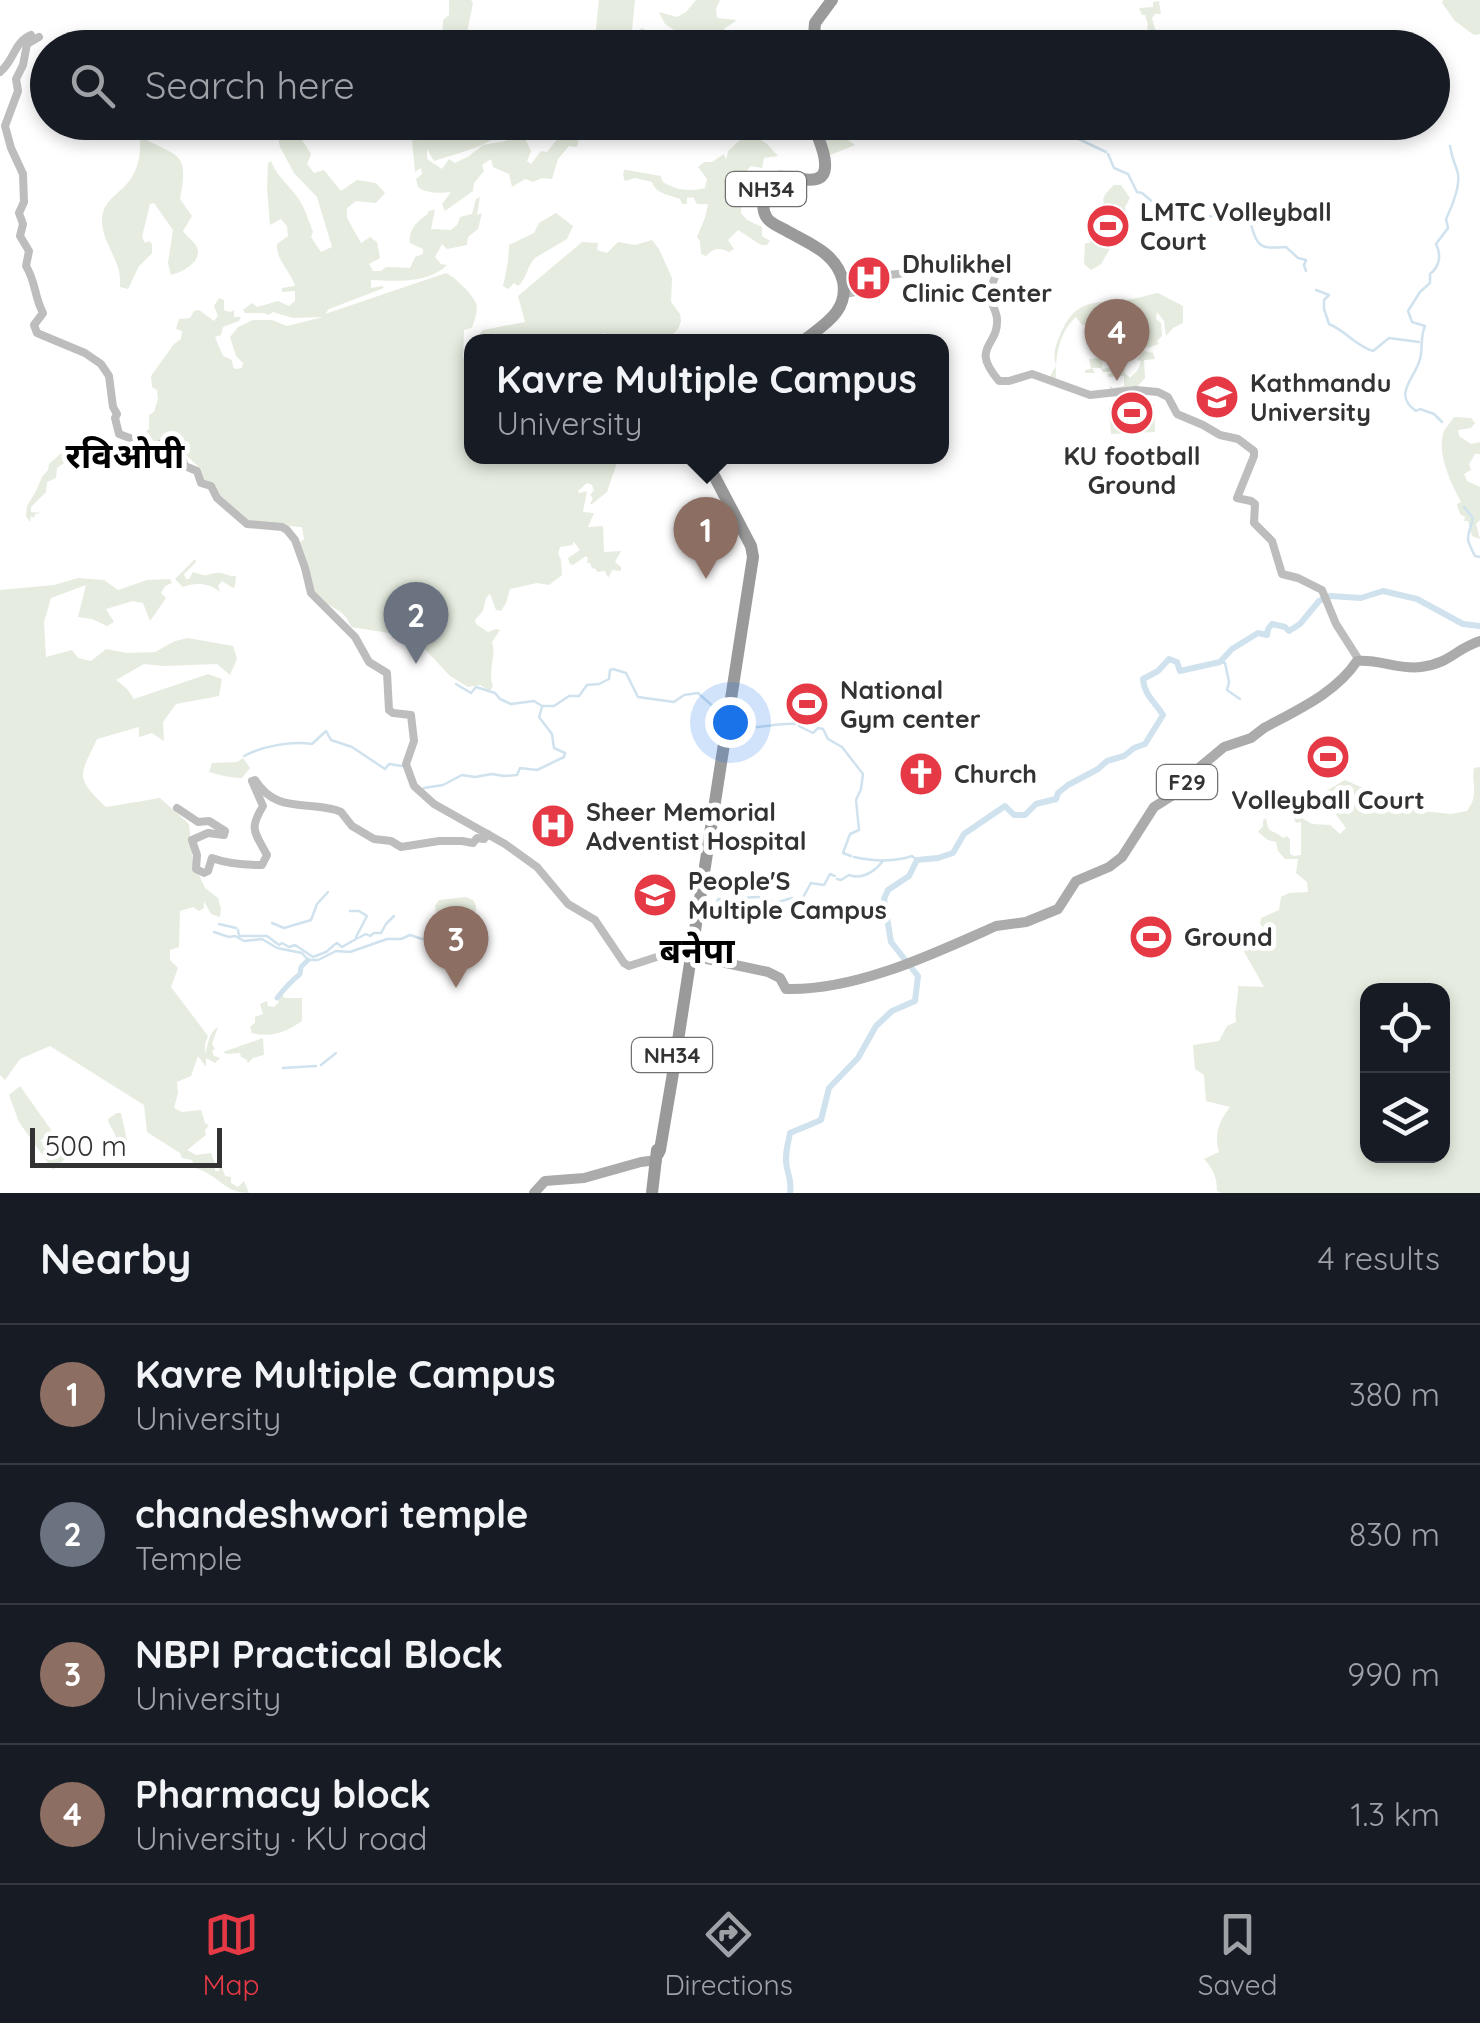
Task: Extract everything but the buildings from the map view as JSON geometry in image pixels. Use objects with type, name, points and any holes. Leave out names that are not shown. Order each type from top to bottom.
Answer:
[{"type":"highway","points":[[814,30],[815,23],[832,0]]},
{"type":"highway","name":"NH34","points":[[818,140],[824,171],[810,181],[783,176],[770,180],[764,210],[770,221],[835,261],[845,294]]},
{"type":"highway","points":[[812,334],[837,313],[845,294]]},
{"type":"highway","name":"NH34","points":[[652,1193],[753,557],[709,464]]},
{"type":"main road","points":[[1359,660],[1383,661],[1405,668],[1425,667],[1446,661],[1465,646],[1480,641]]},
{"type":"main road","name":"F29","points":[[689,955],[768,972],[792,989],[866,978],[996,926],[1026,922],[1058,909],[1076,880],[1122,858],[1154,807],[1181,790],[1194,772],[1224,747],[1254,736],[1334,686],[1359,660]]},
{"type":"main road","points":[[534,1193],[545,1181],[584,1178],[658,1157]]},
{"type":"street","points":[[0,72],[22,39],[30,37]]},
{"type":"street","points":[[30,42],[17,75],[18,91],[5,126],[23,172],[21,238],[29,252],[26,266],[33,276],[35,298],[43,314],[35,322],[35,330],[99,361],[107,371],[119,434],[154,447],[168,440],[185,466],[197,472],[200,483],[211,486],[219,500],[247,524],[286,529],[297,545],[311,593],[355,637],[371,664],[387,673],[389,710],[411,714],[414,740],[406,767],[414,786],[434,804],[537,867],[568,904],[595,920],[624,963],[629,966],[674,953],[689,955]]},
{"type":"street","points":[[845,294],[886,275],[944,272],[972,264],[993,266],[998,271],[990,298],[998,319],[986,351],[988,367],[1000,382],[1032,374],[1093,396],[1136,390],[1162,393],[1177,414],[1220,436],[1244,442],[1254,451],[1254,458],[1237,498],[1255,504],[1254,524],[1272,541],[1282,574],[1301,580],[1323,595],[1359,660]]},
{"type":"street","points":[[177,808],[198,822],[209,821],[225,831],[224,835],[210,833],[193,839],[201,872],[208,871],[212,858],[242,865],[262,864],[267,858],[254,826],[263,806],[252,784],[255,780],[280,802],[336,810],[352,826],[374,839],[402,847],[438,842],[473,844],[488,834]]},
{"type":"shaded area","points":[[449,0],[473,3],[467,30],[443,30],[443,20],[449,15]]},
{"type":"shaded area","points":[[599,0],[635,0],[632,30],[596,30]]},
{"type":"shaded area","points":[[696,0],[720,0],[717,18],[737,20],[724,30],[674,30],[665,24],[659,12],[677,17]]},
{"type":"shaded area","points":[[1443,0],[1480,0],[1480,34],[1474,35],[1455,21]]},
{"type":"shaded area","points":[[1159,1],[1161,14],[1152,18],[1156,30],[1148,30],[1139,8],[1153,7],[1153,2]]},
{"type":"shaded area","points":[[147,140],[173,153],[182,164],[180,199],[192,216],[183,231],[195,244],[198,255],[187,268],[171,275],[168,263],[173,230],[154,203],[150,204],[142,237],[145,243],[152,244],[152,253],[139,266],[128,289],[120,287],[119,271],[102,217],[108,202],[133,175],[140,141]]},
{"type":"shaded area","points":[[279,140],[302,140],[311,154],[307,164],[314,173],[324,170],[341,191],[357,180],[376,183],[385,193],[376,203],[356,201],[347,208],[347,218],[361,243],[370,237],[377,242],[380,258],[369,264],[373,271],[410,268],[423,249],[410,243],[410,234],[428,211],[435,210],[431,229],[451,230],[460,217],[472,214],[480,197],[478,229],[468,237],[467,245],[447,249],[442,244],[435,257],[447,265],[430,276],[411,280],[371,280],[371,288],[384,288],[325,314],[446,273],[463,286],[477,309],[472,328],[464,330],[464,464],[617,464],[607,492],[592,504],[592,485],[587,483],[578,491],[587,491],[583,512],[594,513],[588,527],[603,526],[604,552],[621,551],[615,562],[621,571],[612,570],[609,577],[605,571],[597,572],[587,563],[586,556],[570,564],[568,558],[580,550],[574,542],[560,547],[562,575],[549,585],[537,583],[510,589],[501,611],[496,610],[490,594],[475,620],[488,632],[500,630],[492,642],[490,691],[480,685],[468,687],[450,676],[421,645],[401,635],[351,627],[340,611],[310,589],[297,545],[304,539],[302,527],[248,523],[204,481],[201,469],[169,439],[153,445],[142,435],[149,429],[149,415],[158,399],[151,376],[181,339],[182,331],[176,329],[179,319],[190,318],[199,310],[214,321],[218,316],[214,306],[219,298],[224,300],[224,310],[234,310],[234,317],[241,317],[223,327],[221,335],[215,337],[223,356],[232,360],[236,369],[242,368],[243,363],[236,356],[230,337],[238,327],[253,320],[272,320],[287,326],[323,317],[293,318],[243,310],[252,303],[257,307],[278,301],[289,306],[295,301],[295,291],[282,292],[282,288],[295,286],[277,250],[277,244],[288,236],[287,226],[281,219],[270,225],[268,163],[271,161],[300,201],[313,232],[311,237],[321,252],[332,247],[317,197],[294,173]]},
{"type":"shaded area","points":[[412,140],[490,140],[434,161],[427,149],[427,159],[442,169],[449,159],[455,163],[483,145],[526,140],[531,151],[527,161],[531,164],[557,140],[579,140],[577,147],[569,146],[558,159],[552,179],[525,179],[512,187],[509,174],[493,167],[491,159],[482,165],[484,171],[473,191],[445,211],[442,204],[451,192],[429,192],[418,187],[416,179],[422,174],[421,168],[415,172]]},
{"type":"shaded area","points":[[740,140],[761,140],[778,156],[764,158],[762,168],[751,166],[742,188],[741,213],[762,227],[762,236],[770,241],[767,245],[738,230],[728,240],[734,249],[701,254],[697,237],[708,204],[697,204],[693,197],[682,204],[680,199],[660,192],[652,182],[635,178],[625,181],[623,175],[624,170],[661,176],[662,181],[677,188],[705,188],[707,179],[698,167],[724,154],[726,160],[728,151]]},
{"type":"shaded area","points":[[820,140],[848,140],[855,145],[828,156]]},
{"type":"shaded area","points":[[1114,185],[1121,185],[1130,198],[1125,207],[1127,219],[1101,264],[1091,270],[1084,264],[1085,243],[1099,231],[1105,232],[1102,228],[1110,220],[1114,223],[1103,214],[1103,198]]},
{"type":"shaded area","points":[[556,213],[573,226],[567,239],[535,258],[518,286],[503,286],[509,245],[534,233],[539,223]]},
{"type":"shaded area","points":[[652,240],[672,278],[671,302],[681,321],[673,334],[480,334],[483,330],[525,322],[518,296],[582,242],[598,243],[597,250],[607,253],[618,242],[635,245]]},
{"type":"shaded area","points":[[1158,293],[1183,306],[1183,323],[1166,336],[1164,321],[1157,312],[1162,336],[1159,344],[1106,356],[1102,343],[1089,344],[1102,342],[1123,351],[1122,327],[1098,322],[1082,325],[1076,317],[1065,331],[1056,366],[1055,350],[1066,323],[1079,309]]},
{"type":"shaded area","points":[[1144,351],[1153,353],[1155,359],[1144,360],[1145,378],[1136,388],[1111,391],[1109,385],[1124,386],[1124,376],[1108,377],[1113,372],[1103,372],[1101,368],[1085,373],[1091,369],[1089,359],[1103,357],[1102,369],[1120,366],[1130,378],[1138,370],[1141,361],[1137,360]]},
{"type":"shaded area","name":"KU football Ground","points":[[1154,404],[1155,432],[1111,434],[1109,407]]},
{"type":"shaded area","points":[[1454,417],[1471,418],[1475,423],[1471,428],[1458,430],[1459,436],[1471,444],[1480,442],[1480,454],[1475,454],[1469,464],[1471,470],[1464,474],[1467,481],[1480,487],[1480,520],[1476,524],[1480,539],[1472,536],[1468,521],[1460,514],[1457,504],[1461,502],[1443,458],[1444,431]]},
{"type":"shaded area","points":[[98,438],[57,468],[56,478],[47,482],[46,492],[31,507],[31,512],[42,513],[31,516],[30,522],[27,506],[49,464],[68,447],[70,453],[80,450],[86,441]]},
{"type":"shaded area","points":[[195,559],[184,574],[186,579],[193,572],[222,573],[236,576],[235,586],[222,581],[218,586],[220,592],[202,584],[183,587],[175,579]]},
{"type":"shaded area","points":[[78,578],[104,580],[118,590],[147,580],[170,579],[172,583],[165,586],[161,593],[166,598],[150,621],[143,603],[133,601],[106,609],[114,622],[107,626],[78,617],[86,585],[51,598],[44,622],[46,657],[72,650],[78,658],[91,661],[106,649],[155,652],[188,638],[233,646],[237,659],[230,675],[217,664],[144,664],[116,680],[134,699],[208,674],[222,679],[219,696],[176,704],[163,722],[164,741],[152,733],[139,737],[139,727],[97,739],[83,776],[106,807],[160,798],[189,824],[193,862],[205,888],[218,898],[221,909],[220,917],[211,914],[204,901],[204,908],[199,911],[193,907],[180,911],[179,947],[170,950],[170,960],[178,968],[171,987],[208,1036],[205,1054],[218,1027],[212,1051],[220,1058],[215,1063],[206,1058],[206,1067],[198,1056],[191,1076],[177,1082],[174,1108],[182,1112],[201,1110],[209,1125],[206,1135],[187,1150],[196,1155],[211,1153],[215,1171],[222,1167],[225,1176],[231,1177],[231,1183],[238,1187],[244,1181],[249,1193],[233,1190],[195,1168],[192,1160],[182,1158],[147,1132],[144,1105],[50,1046],[20,1059],[5,1080],[0,1075],[0,590],[54,585]]},
{"type":"shaded area","points":[[243,758],[250,768],[242,778],[209,772],[212,763]]},
{"type":"shaded area","points":[[1480,767],[1480,1193],[1217,1191],[1214,1174],[1204,1159],[1219,1152],[1218,1128],[1230,1107],[1206,1101],[1204,1075],[1195,1069],[1193,1045],[1219,1041],[1227,1026],[1236,1022],[1238,986],[1264,987],[1238,941],[1243,936],[1239,928],[1265,933],[1261,918],[1279,910],[1281,897],[1308,892],[1307,882],[1296,873],[1298,859],[1285,859],[1276,842],[1258,832],[1263,820],[1266,818],[1271,831],[1290,839],[1290,854],[1294,856],[1301,855],[1301,822],[1296,823],[1293,817],[1330,825],[1340,834],[1346,828],[1328,804],[1326,791],[1345,780],[1363,788],[1368,800],[1380,799],[1397,805],[1402,800],[1416,802],[1422,811],[1467,811],[1474,794],[1474,768]]},
{"type":"shaded area","points":[[466,897],[476,905],[471,919],[437,919],[435,906],[439,900]]},
{"type":"shaded area","points":[[288,983],[282,993],[284,998],[302,998],[302,1021],[278,1033],[252,1033],[250,1027],[255,1017],[263,1014],[260,1004],[267,1001],[268,1006],[274,1007],[279,1002],[277,995]]},
{"type":"shaded area","points":[[263,1038],[264,1055],[248,1063],[240,1053],[223,1052]]},
{"type":"shaded area","points":[[20,1086],[69,1155],[53,1170],[19,1122],[9,1095]]},
{"type":"shaded area","points":[[121,1113],[128,1145],[121,1153],[113,1149],[119,1142],[108,1121]]},
{"type":"waterway","points":[[1081,140],[1106,152]]},
{"type":"waterway","points":[[1442,422],[1434,414],[1416,411],[1409,405],[1405,392],[1420,359],[1425,326],[1412,322],[1408,311],[1430,283],[1439,253],[1436,244],[1448,228],[1446,219],[1457,188],[1458,175],[1450,146]]},
{"type":"waterway","points":[[1108,154],[1114,168],[1128,174],[1137,192],[1161,209],[1200,219],[1219,216],[1251,224],[1259,243],[1286,247],[1306,260],[1306,271]]},
{"type":"waterway","points":[[1316,290],[1329,295],[1324,300],[1329,324],[1367,349],[1373,351],[1389,338],[1419,342]]},
{"type":"waterway","points":[[1464,507],[1473,518],[1469,544],[1475,556],[1480,557]]},
{"type":"waterway","points":[[790,1193],[786,1159],[790,1133],[821,1120],[829,1088],[858,1058],[876,1026],[892,1011],[915,1001],[918,976],[891,942],[884,899],[888,890],[909,876],[917,860],[953,853],[964,834],[1005,806],[1014,815],[1025,815],[1036,804],[1056,799],[1068,785],[1107,761],[1145,744],[1163,715],[1143,679],[1169,659],[1177,662],[1180,671],[1220,662],[1232,649],[1258,633],[1267,635],[1272,624],[1289,631],[1319,601],[1330,596],[1361,598],[1383,591],[1417,599],[1463,624],[1480,626]]},
{"type":"waterway","points":[[1220,662],[1225,663],[1227,690],[1240,699]]},
{"type":"waterway","points":[[456,684],[471,693],[476,687],[495,693],[511,704],[534,701],[554,706],[569,696],[579,696],[587,685],[609,679],[613,669],[626,673],[638,697],[674,702],[684,695],[698,693],[725,717]]},
{"type":"waterway","points":[[424,788],[443,785],[462,775],[517,775],[520,768],[537,770],[564,757],[565,753],[554,748],[552,734],[539,717],[542,707]]},
{"type":"waterway","points":[[734,724],[795,724]]},
{"type":"waterway","points":[[799,726],[813,733],[823,729],[863,774],[856,800],[859,830],[850,834],[843,853],[851,856]]},
{"type":"waterway","points":[[244,756],[277,745],[312,744],[326,731],[331,740],[352,747],[385,769],[389,764],[402,766]]},
{"type":"waterway","points":[[854,857],[883,860],[912,856],[917,860]]},
{"type":"waterway","points":[[837,879],[868,874],[883,861]]},
{"type":"waterway","points":[[762,898],[775,903],[792,898],[800,903],[811,883],[824,885],[830,874],[835,876]]},
{"type":"waterway","points":[[272,923],[284,928],[311,920],[317,904],[328,892]]},
{"type":"waterway","points":[[714,915],[718,899],[759,897]]},
{"type":"waterway","points":[[350,911],[367,916],[358,938]]},
{"type":"waterway","points":[[360,937],[381,933],[394,916]]},
{"type":"waterway","points":[[219,924],[236,928]]},
{"type":"waterway","points":[[238,930],[239,936],[267,936],[279,945],[295,945],[313,957],[333,946]]},
{"type":"waterway","points":[[214,932],[244,941],[262,939],[277,948],[302,953],[308,960]]},
{"type":"waterway","points":[[309,960],[387,939],[410,935],[422,939]]},
{"type":"waterway","points":[[334,945],[342,947],[356,939]]},
{"type":"waterway","points":[[277,998],[308,960]]},
{"type":"waterway","points":[[321,1065],[336,1053]]},
{"type":"waterway","points":[[283,1068],[316,1066]]},
{"type":"place","name":"LMTC Volleyball Court","points":[[1108,226]]},
{"type":"place","name":"Dhulikhel Clinic Center","points":[[869,278]]},
{"type":"place","name":"Pharmacy block","points":[[1117,381]]},
{"type":"place","name":"Kathmandu University","points":[[1217,397]]},
{"type":"place","name":"KU football Ground","points":[[1132,413]]},
{"type":"place","name":"Kavre Multiple Campus","points":[[706,579]]},
{"type":"place","name":"chandeshwori temple","points":[[416,664]]},
{"type":"place","name":"National Gym center","points":[[807,704]]},
{"type":"place","name":"Volleyball Court","points":[[1328,757]]},
{"type":"place","name":"Church","points":[[921,774]]},
{"type":"place","name":"Sheer Memorial Adventist Hospital","points":[[553,826]]},
{"type":"place","name":"People'S Multiple Campus","points":[[655,895]]},
{"type":"place","name":"Ground","points":[[1151,937]]},
{"type":"place","name":"NBPI Practical Block","points":[[456,988]]},
{"type":"district","name":"रविओपी","points":[[125,456]]},
{"type":"district","name":"बनेपा","points":[[697,951]]}]
